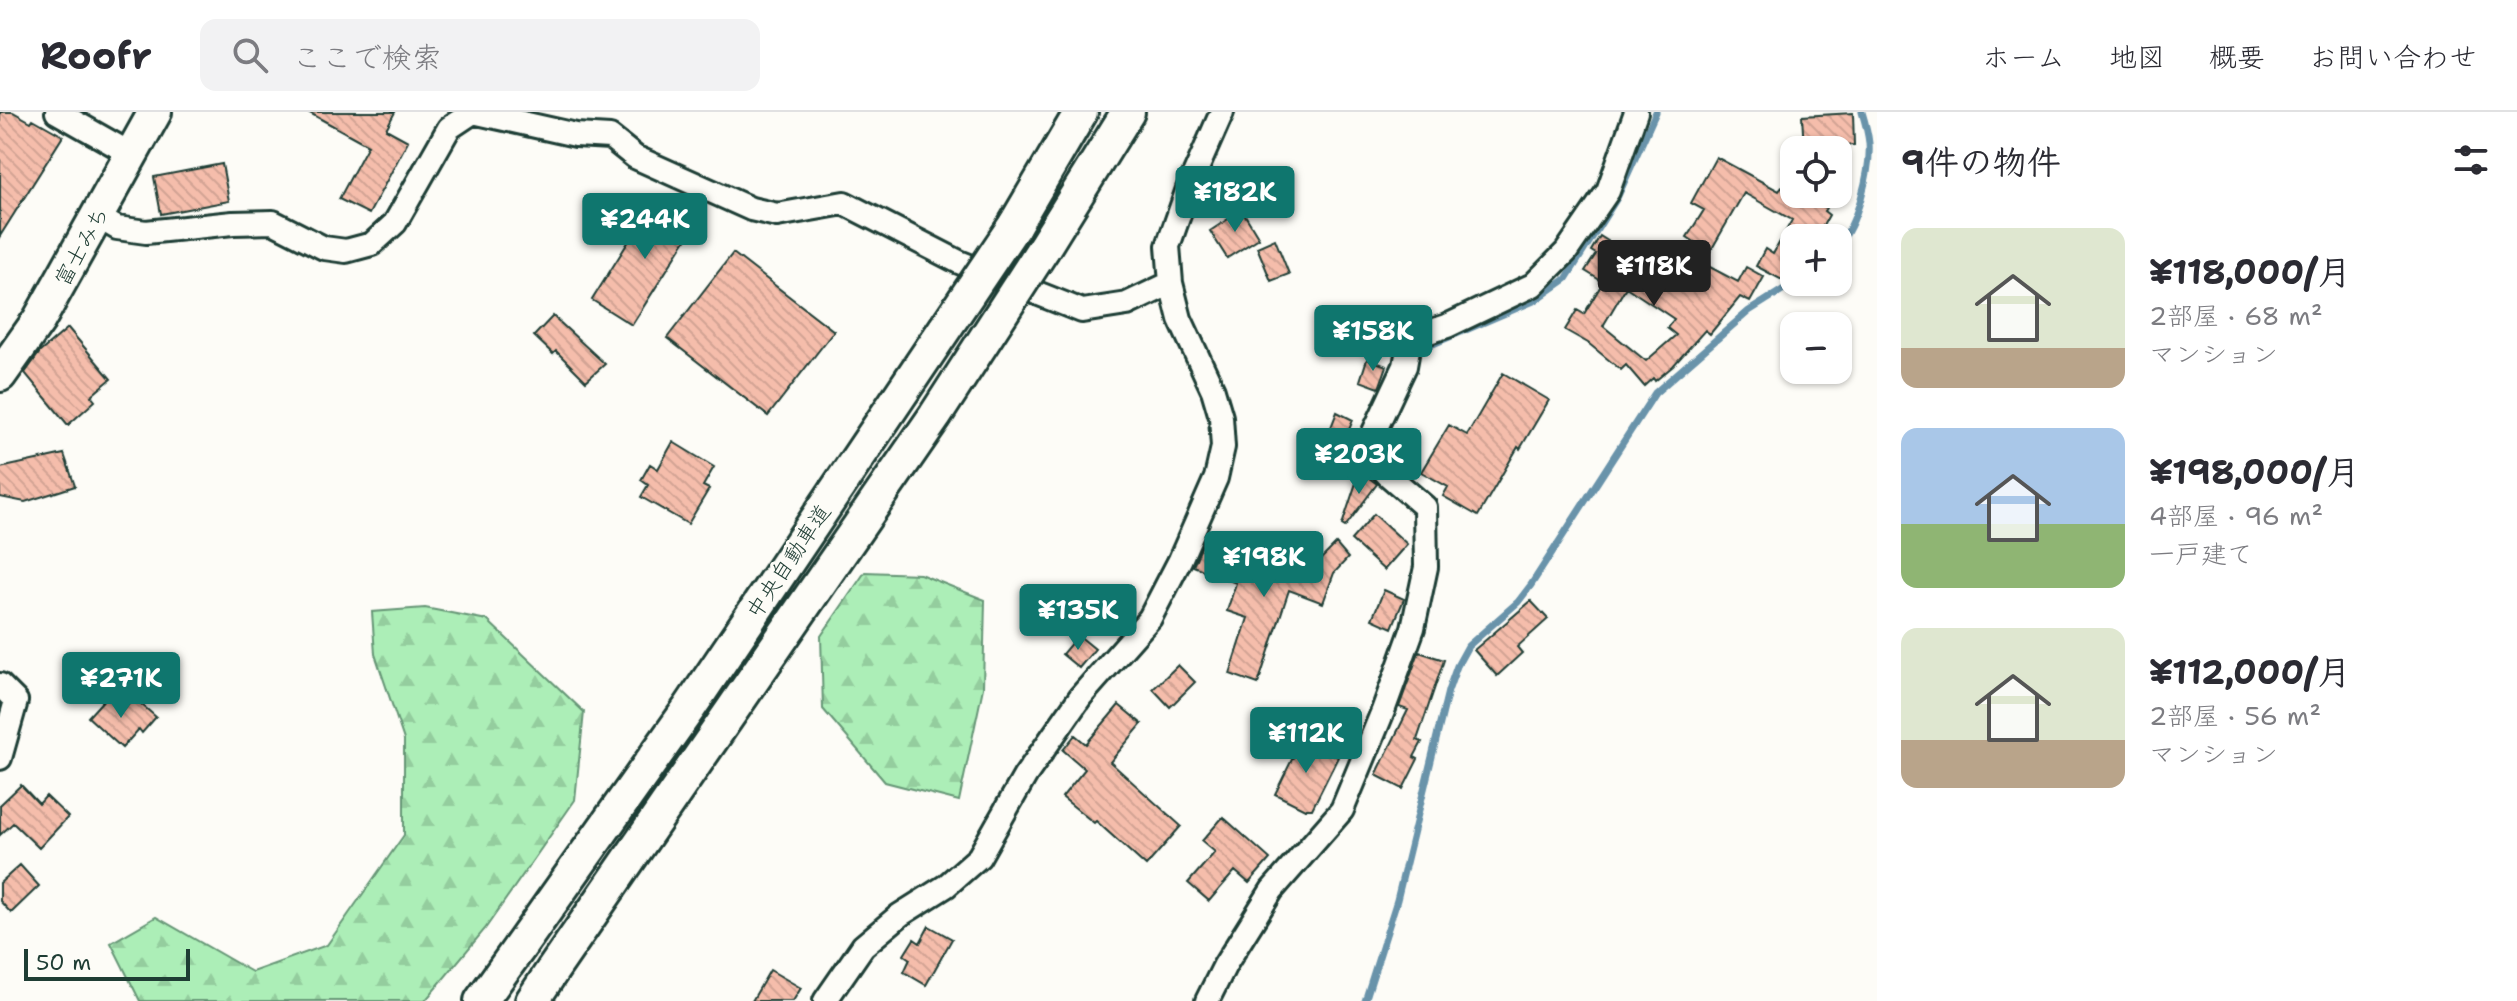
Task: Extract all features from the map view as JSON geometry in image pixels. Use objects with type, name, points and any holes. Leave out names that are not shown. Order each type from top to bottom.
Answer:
[{"type":"highway","name":"富士みち","points":[[0,375],[39,320],[155,112]]},
{"type":"highway","name":"中央自動車道","points":[[481,1001],[690,707],[1014,226],[1081,112]]},
{"type":"highway","name":"中央自動車道","points":[[532,1001],[935,416],[1128,112]]},
{"type":"street","points":[[57,112],[131,154]]},
{"type":"street","points":[[98,217],[117,228],[146,232],[273,222],[324,248],[346,251],[372,244],[395,223],[449,128],[473,112],[576,135],[610,137],[635,157],[751,209],[777,215],[844,203],[959,262],[1082,311],[1127,304],[1171,283]]},
{"type":"street","points":[[825,1001],[863,946],[900,915],[946,886],[979,857],[1025,776],[1081,696],[1150,618],[1180,560],[1216,478],[1223,447],[1221,417],[1213,390],[1180,319],[1171,283],[1168,246],[1188,189],[1222,112]]},
{"type":"street","points":[[1207,1001],[1225,965],[1272,890],[1342,810],[1413,628],[1426,567],[1425,507],[1370,456],[1373,434],[1405,366],[1410,338],[1447,326],[1533,285],[1566,252],[1608,191],[1636,112]]},
{"type":"street","points":[[0,685],[16,701],[0,758]]},
{"type":"green space","points":[[865,572],[920,574],[985,600],[983,688],[959,801],[885,782],[823,709],[821,636]]},
{"type":"green space","points":[[425,608],[487,620],[584,712],[575,800],[485,929],[425,1001],[140,1001],[111,943],[156,917],[252,972],[327,945],[404,835],[404,740],[375,654],[372,612]]},
{"type":"building","points":[[0,112],[13,112],[31,122],[33,119],[63,136],[0,236]]},
{"type":"building","points":[[308,112],[395,112],[386,129],[408,141],[369,214],[339,199],[368,145]]},
{"type":"building","points":[[1853,113],[1854,145],[1852,136],[1803,136],[1802,116]]},
{"type":"building","points":[[1716,157],[1780,190],[1780,208],[1826,208],[1824,211],[1829,215],[1824,224],[1790,224],[1792,220],[1744,193],[1710,252],[1687,237],[1704,210],[1691,203]]},
{"type":"building","points":[[222,164],[229,201],[161,214],[154,177]]},
{"type":"building","points":[[657,196],[697,222],[632,325],[592,300]]},
{"type":"building","points":[[1242,210],[1259,238],[1227,258],[1210,231]]},
{"type":"building","points":[[1600,236],[1633,257],[1639,248],[1680,275],[1693,251],[1709,259],[1706,265],[1738,282],[1746,267],[1764,277],[1750,302],[1740,297],[1710,334],[1705,330],[1673,366],[1644,386],[1626,365],[1621,370],[1588,343],[1565,330],[1577,310],[1584,314],[1603,282],[1585,271],[1596,254],[1591,251]],"holes":[[[1626,287],[1674,319],[1667,328],[1676,335],[1646,361],[1603,326]]]},
{"type":"building","points":[[1275,239],[1289,274],[1271,281],[1257,247]]},
{"type":"building","points":[[1780,241],[1780,279],[1756,266],[1765,249],[1773,254]]},
{"type":"building","points":[[733,253],[834,331],[768,416],[667,338]]},
{"type":"building","points":[[553,316],[605,364],[586,381],[556,351],[553,354],[534,336]]},
{"type":"building","points":[[68,328],[111,379],[91,396],[95,401],[68,425],[25,373],[40,352]]},
{"type":"building","points":[[1367,359],[1387,366],[1379,388],[1360,381]]},
{"type":"building","points":[[1503,373],[1549,400],[1478,516],[1443,496],[1448,487],[1421,472],[1449,425],[1467,435]]},
{"type":"building","points":[[1337,412],[1353,420],[1346,437],[1330,430]]},
{"type":"building","points":[[673,442],[714,467],[703,486],[709,489],[688,524],[641,497],[648,485],[641,480],[650,464],[658,469]]},
{"type":"building","points":[[64,454],[75,486],[25,502],[0,497],[0,468]]},
{"type":"building","points":[[1360,471],[1377,484],[1345,527],[1342,525]]},
{"type":"building","points":[[1374,514],[1407,544],[1384,570],[1351,540]]},
{"type":"building","points":[[1336,544],[1348,558],[1334,573],[1323,603],[1289,590],[1258,684],[1230,674],[1248,618],[1227,611],[1236,583],[1193,566],[1202,545],[1244,561],[1245,557],[1312,579],[1320,560]]},
{"type":"building","points":[[1384,590],[1404,599],[1392,628],[1372,619]]},
{"type":"building","points":[[1531,601],[1548,619],[1517,647],[1522,653],[1497,676],[1474,650]]},
{"type":"building","points":[[1078,635],[1095,649],[1079,668],[1062,654]]},
{"type":"building","points":[[1419,652],[1444,660],[1417,740],[1422,742],[1414,757],[1418,759],[1403,789],[1376,775],[1408,710],[1399,707]]},
{"type":"building","points":[[1178,665],[1195,682],[1170,707],[1153,689]]},
{"type":"building","points":[[108,695],[124,709],[134,698],[156,717],[142,733],[139,729],[122,748],[88,717]]},
{"type":"building","points":[[1119,705],[1142,724],[1110,762],[1181,826],[1146,866],[1096,821],[1094,823],[1062,797],[1085,769],[1063,750],[1075,735],[1086,744]]},
{"type":"building","points":[[1302,739],[1338,757],[1312,809],[1305,809],[1275,794]]},
{"type":"building","points":[[21,785],[39,804],[46,796],[68,817],[39,848],[13,823],[0,835],[0,805]]},
{"type":"building","points":[[1223,817],[1270,859],[1249,883],[1235,871],[1209,901],[1188,883],[1215,852],[1202,841]]},
{"type":"building","points":[[20,865],[39,886],[11,913],[0,901],[0,883]]},
{"type":"building","points":[[929,926],[952,939],[926,985],[904,972],[910,959],[904,955],[914,939],[920,943]]},
{"type":"building","points":[[770,970],[801,988],[793,1001],[752,1001]]},
{"type":"waterway","points":[[1426,347],[1536,300],[1566,279],[1617,198],[1656,112]]},
{"type":"waterway","points":[[1851,224],[1865,182],[1869,154],[1862,112]]},
{"type":"waterway","points":[[1365,1001],[1397,900],[1448,691],[1468,646],[1518,602],[1531,585],[1655,393],[1749,311],[1780,291]]}]
